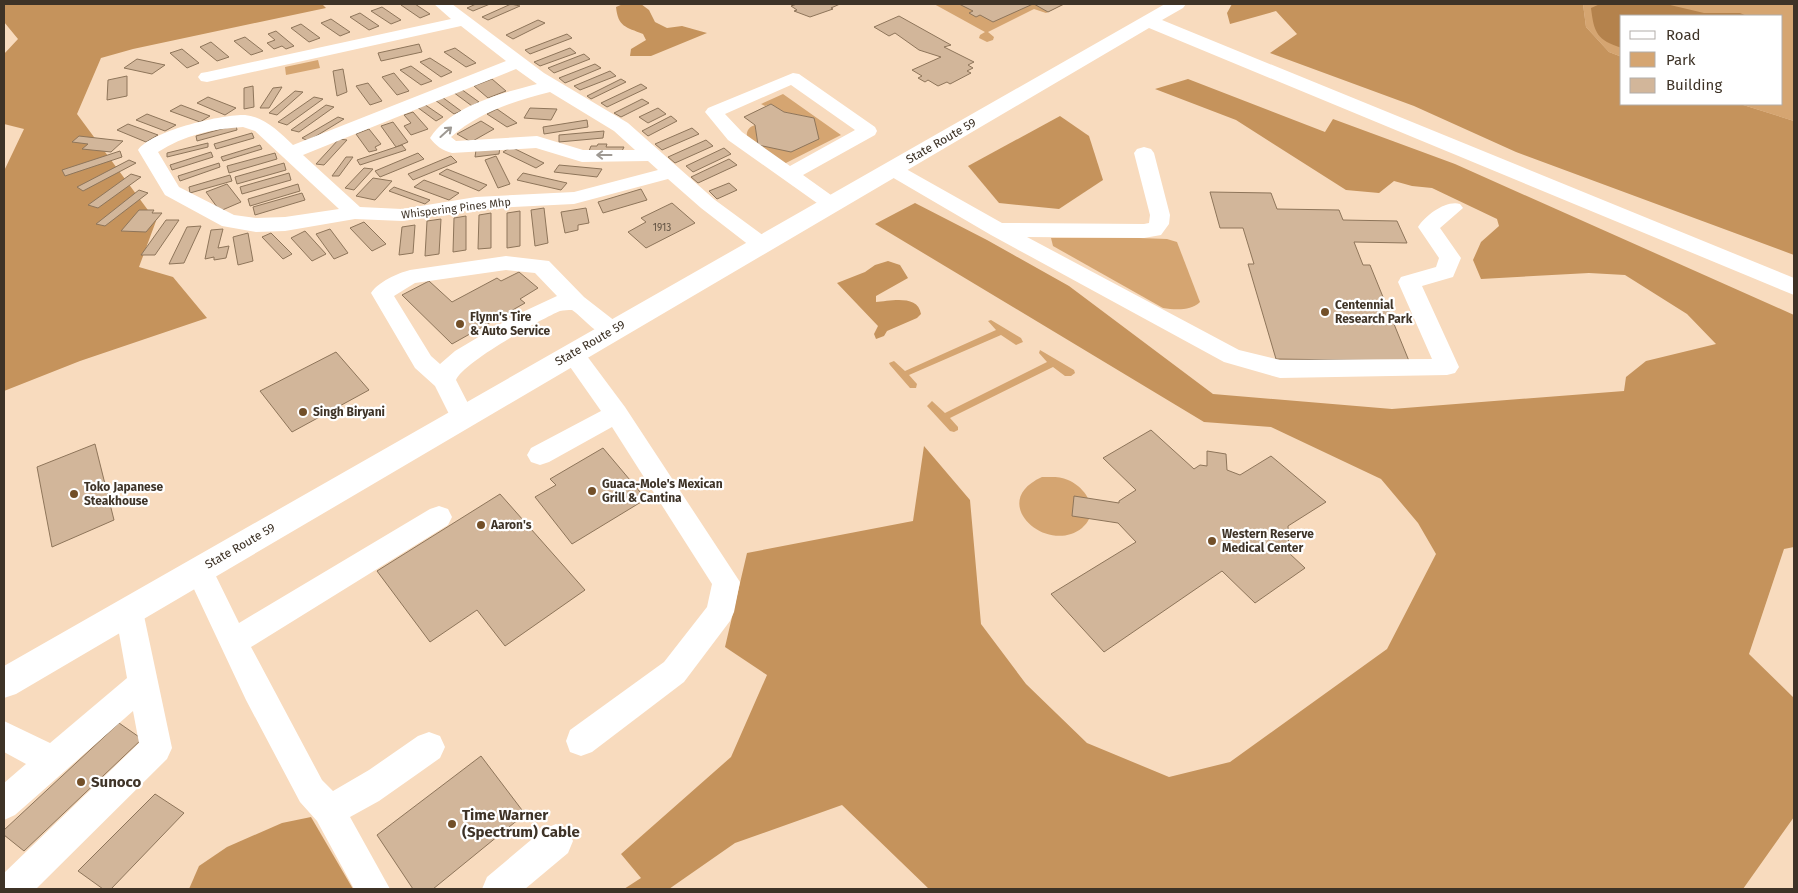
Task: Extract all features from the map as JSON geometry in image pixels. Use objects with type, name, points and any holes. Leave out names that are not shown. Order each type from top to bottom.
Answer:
[{"type":"main road","name":"State Route 59","points":[[4,683],[1177,4]]},
{"type":"main road","points":[[1147,21],[1794,287]]},
{"type":"street","points":[[442,4],[462,21],[551,86],[621,126],[708,204],[761,244]]},
{"type":"street","points":[[207,77],[462,21]]},
{"type":"street","points":[[290,153],[518,62]]},
{"type":"street","points":[[790,174],[868,131],[793,78],[714,112],[735,136],[831,204]]},
{"type":"street","points":[[551,86],[505,98],[460,120],[439,138],[452,146],[537,142],[582,156],[653,155]]},
{"type":"street","name":"Whispering Pines Mhp","points":[[355,213],[262,127],[245,121],[215,123],[191,130],[163,139],[148,150],[172,191],[229,221],[256,225],[285,224],[355,213],[402,215],[476,203],[574,198],[672,172]]},
{"type":"street","points":[[998,230],[1154,230],[1159,224],[1160,215],[1144,153]]},
{"type":"street","points":[[892,169],[998,230],[1232,356],[1280,369],[1447,367],[1409,282],[1445,272],[1450,258],[1428,227],[1453,208]]},
{"type":"street","points":[[463,417],[444,380],[423,362],[382,293],[410,277],[506,263],[541,266],[576,302],[612,331]]},
{"type":"street","points":[[444,380],[448,370],[463,357],[505,332],[558,303],[576,302]]},
{"type":"street","points":[[573,354],[616,414],[726,582],[720,612],[674,672],[581,741]]},
{"type":"street","points":[[540,455],[616,414]]},
{"type":"street","points":[[234,642],[439,517]]},
{"type":"street","points":[[199,570],[257,690],[310,791],[328,810],[373,889]]},
{"type":"street","points":[[12,889],[156,748],[129,610]]},
{"type":"street","points":[[4,804],[143,683]]},
{"type":"street","points":[[4,736],[53,761]]},
{"type":"street","points":[[328,810],[376,784],[429,747]]},
{"type":"street","points":[[499,889],[556,841]]},
{"type":"green space","points":[[934,4],[1065,4],[1046,13],[1034,9],[988,32],[994,37],[993,40],[987,42],[979,38],[985,32]]},
{"type":"green space","points":[[1583,4],[1794,4],[1794,121],[1743,105],[1783,105],[1783,15],[1620,15],[1620,56],[1609,52],[1586,27]]},
{"type":"green space","points":[[318,60],[320,68],[286,75],[285,67]]},
{"type":"green space","points":[[783,94],[841,135],[782,165],[747,137],[747,133],[755,125],[758,145],[814,118],[784,112],[771,104],[765,106],[761,104]]},
{"type":"green space","points":[[1051,238],[1139,238],[1167,239],[1177,242],[1200,302],[1188,308],[1163,308],[1053,246]]},
{"type":"green space","points":[[991,320],[1021,338],[1023,342],[1016,345],[1001,335],[909,375],[917,384],[916,388],[910,388],[889,363],[894,361],[905,371],[996,330],[988,321]]},
{"type":"green space","points":[[1040,350],[1074,370],[1075,373],[1071,376],[1065,376],[1053,367],[950,418],[958,427],[958,430],[954,432],[950,431],[927,406],[932,401],[945,413],[1047,362],[1039,353]]},
{"type":"green space","points":[[1042,477],[1065,479],[1075,484],[1086,494],[1091,508],[1088,522],[1082,528],[1068,535],[1053,535],[1039,531],[1028,522],[1021,512],[1020,499],[1026,488]]},
{"type":"shaded area","points":[[4,4],[322,4],[326,8],[133,49],[101,58],[77,114],[156,221],[139,267],[173,277],[207,318],[80,361],[4,391],[4,171],[24,129],[4,124],[4,54],[18,39],[4,22]]},
{"type":"shaded area","points":[[623,4],[641,4],[649,10],[655,22],[667,28],[682,26],[707,33],[651,56],[630,56],[631,49],[646,40],[643,34],[628,28],[619,19],[616,7]]},
{"type":"shaded area","points":[[1232,4],[1583,4],[1586,27],[1609,52],[1620,56],[1620,105],[1743,105],[1794,121],[1794,255],[1516,152],[1414,106],[1270,53],[1297,34],[1276,11],[1230,24],[1227,13]]},
{"type":"shaded area","points":[[1600,4],[1666,4],[1704,13],[1740,13],[1745,15],[1620,15],[1620,47],[1607,42],[1598,34],[1591,8]]},
{"type":"shaded area","points":[[1188,79],[1325,132],[1333,119],[1455,164],[1794,315],[1794,547],[1784,549],[1749,654],[1794,698],[1794,817],[1743,889],[929,889],[842,805],[735,843],[669,889],[624,889],[641,878],[621,854],[731,757],[767,675],[725,647],[747,553],[913,521],[924,446],[970,500],[981,624],[1026,684],[1087,743],[1169,777],[1230,762],[1387,649],[1436,554],[1418,523],[1381,479],[1271,427],[1204,422],[875,224],[915,203],[987,240],[1069,286],[1213,394],[1392,409],[1624,391],[1626,377],[1646,361],[1716,344],[1687,314],[1625,275],[1589,273],[1481,279],[1473,260],[1481,242],[1499,226],[1497,219],[1432,188],[1412,186],[1394,181],[1379,193],[1346,190],[1236,120],[1155,89]]},
{"type":"shaded area","points":[[1060,116],[1089,136],[1103,180],[1059,209],[999,203],[968,166]]},
{"type":"shaded area","points":[[888,261],[900,265],[908,278],[876,296],[876,302],[909,301],[919,308],[921,314],[917,318],[887,331],[884,336],[876,339],[874,334],[878,326],[837,283]]},
{"type":"shaded area","points":[[311,817],[353,889],[189,889],[199,866],[227,847],[282,823]]},
{"type":"building","points":[[415,4],[430,14],[420,18],[401,5]]},
{"type":"building","points":[[476,4],[490,4],[473,11],[467,8]]},
{"type":"building","points":[[511,4],[520,6],[488,20],[482,17]]},
{"type":"building","points":[[797,4],[840,4],[831,8],[833,9],[810,17],[794,11],[797,10],[791,6]]},
{"type":"building","points":[[959,4],[1033,4],[993,22],[980,15],[976,17],[969,13],[973,11]]},
{"type":"building","points":[[1034,4],[1064,4],[1048,12]]},
{"type":"building","points":[[382,7],[401,20],[391,24],[371,11]]},
{"type":"building","points":[[360,13],[379,26],[369,30],[350,17]]},
{"type":"building","points":[[899,16],[951,45],[944,47],[974,62],[968,65],[973,68],[967,71],[971,73],[950,84],[947,82],[938,86],[928,80],[925,82],[918,78],[922,76],[912,70],[941,57],[919,50],[895,33],[889,36],[874,27]]},
{"type":"building","points":[[331,19],[350,32],[340,36],[321,23]]},
{"type":"building","points":[[538,20],[545,23],[513,39],[506,35]]},
{"type":"building","points":[[301,24],[320,38],[309,42],[291,28]]},
{"type":"building","points":[[276,31],[294,46],[286,49],[282,46],[274,49],[267,43],[275,40],[268,34]]},
{"type":"building","points":[[567,34],[572,38],[530,54],[525,50]]},
{"type":"building","points":[[245,37],[263,51],[251,55],[234,41]]},
{"type":"building","points":[[211,42],[229,57],[217,61],[200,47]]},
{"type":"building","points":[[419,44],[422,52],[381,61],[378,53]]},
{"type":"building","points":[[455,48],[476,63],[466,67],[444,52]]},
{"type":"building","points":[[570,48],[576,53],[540,66],[534,62]]},
{"type":"building","points":[[182,49],[199,63],[187,68],[170,53]]},
{"type":"building","points":[[584,54],[590,59],[554,73],[548,68]]},
{"type":"building","points":[[430,58],[452,72],[441,77],[420,62]]},
{"type":"building","points":[[137,59],[165,65],[152,74],[124,68]]},
{"type":"building","points":[[595,64],[601,68],[565,83],[559,78]]},
{"type":"building","points":[[411,66],[432,81],[421,85],[400,70]]},
{"type":"building","points":[[343,69],[347,92],[337,96],[333,71]]},
{"type":"building","points":[[610,71],[616,76],[580,90],[574,86]]},
{"type":"building","points":[[394,73],[409,91],[397,95],[382,77]]},
{"type":"building","points":[[127,76],[127,96],[107,100],[108,80]]},
{"type":"building","points":[[492,79],[506,91],[488,98],[474,86]]},
{"type":"building","points":[[621,79],[626,82],[591,99],[587,96]]},
{"type":"building","points":[[368,83],[382,101],[370,105],[356,86]]},
{"type":"building","points":[[641,84],[647,88],[607,107],[601,103]]},
{"type":"building","points":[[253,86],[254,107],[244,109],[244,88]]},
{"type":"building","points":[[282,87],[269,108],[260,108],[273,88]]},
{"type":"building","points":[[461,89],[479,102],[472,106],[453,92]]},
{"type":"building","points":[[295,91],[303,92],[277,115],[269,113]]},
{"type":"building","points":[[208,97],[236,108],[225,115],[197,103]]},
{"type":"building","points":[[314,97],[323,99],[287,125],[278,122]]},
{"type":"building","points":[[442,97],[461,111],[454,114],[435,100]]},
{"type":"building","points":[[642,99],[649,103],[621,117],[614,113]]},
{"type":"building","points":[[424,104],[443,117],[436,121],[417,107]]},
{"type":"building","points":[[771,104],[784,112],[814,118],[819,139],[791,152],[758,145],[755,125],[744,117]]},
{"type":"building","points":[[181,105],[210,116],[200,122],[170,111]]},
{"type":"building","points":[[326,105],[334,107],[299,132],[291,130]]},
{"type":"building","points":[[530,108],[557,109],[551,120],[524,118]]},
{"type":"building","points":[[658,108],[666,114],[648,123],[639,117]]},
{"type":"building","points":[[497,109],[517,123],[507,127],[487,114]]},
{"type":"building","points":[[413,112],[428,129],[411,135],[404,126],[411,123],[404,115]]},
{"type":"building","points":[[147,114],[176,125],[165,131],[136,120]]},
{"type":"building","points":[[671,116],[677,121],[648,136],[642,131]]},
{"type":"building","points":[[338,117],[344,119],[308,141],[302,138]]},
{"type":"building","points":[[587,120],[588,127],[544,134],[543,127]]},
{"type":"building","points":[[481,121],[494,129],[471,142],[457,134]]},
{"type":"building","points":[[393,122],[408,142],[396,147],[381,126]]},
{"type":"building","points":[[128,124],[158,135],[146,142],[117,130]]},
{"type":"building","points":[[236,125],[237,130],[197,141],[196,136]]},
{"type":"building","points":[[692,128],[699,134],[662,150],[655,144]]},
{"type":"building","points":[[369,129],[381,144],[375,147],[377,150],[369,152],[356,134]]},
{"type":"building","points":[[604,131],[603,138],[559,142],[559,135]]},
{"type":"building","points":[[252,133],[254,138],[216,149],[214,144]]},
{"type":"building","points":[[79,136],[123,141],[111,152],[82,149],[88,144],[72,142]]},
{"type":"building","points":[[339,139],[347,140],[324,165],[316,164]]},
{"type":"building","points":[[706,140],[713,146],[675,163],[668,157]]},
{"type":"building","points":[[208,143],[208,147],[167,157],[167,153]]},
{"type":"building","points":[[598,144],[607,144],[606,147],[624,147],[622,151],[589,151],[591,146],[597,146]]},
{"type":"building","points":[[260,145],[262,149],[223,161],[221,157]]},
{"type":"building","points":[[402,145],[406,150],[360,165],[357,160]]},
{"type":"building","points":[[500,147],[499,154],[475,157],[476,150]]},
{"type":"building","points":[[511,147],[544,163],[536,168],[503,152]]},
{"type":"building","points":[[724,148],[731,154],[693,172],[686,166]]},
{"type":"building","points":[[120,151],[122,157],[65,176],[62,170]]},
{"type":"building","points":[[211,152],[213,157],[172,170],[170,165]]},
{"type":"building","points":[[275,153],[277,159],[229,173],[227,166]]},
{"type":"building","points":[[418,153],[424,159],[380,177],[375,171]]},
{"type":"building","points":[[451,156],[457,162],[413,180],[408,174]]},
{"type":"building","points":[[496,156],[510,184],[498,188],[485,160]]},
{"type":"building","points":[[346,157],[353,157],[339,176],[332,176]]},
{"type":"building","points":[[729,159],[737,165],[698,183],[691,177]]},
{"type":"building","points":[[129,160],[136,163],[83,191],[77,187]]},
{"type":"building","points":[[219,163],[220,167],[180,181],[178,176]]},
{"type":"building","points":[[284,163],[286,170],[237,184],[235,177]]},
{"type":"building","points":[[559,165],[602,169],[597,177],[554,172]]},
{"type":"building","points":[[364,168],[373,169],[354,190],[345,188]]},
{"type":"building","points":[[447,169],[487,185],[479,191],[439,174]]},
{"type":"building","points":[[289,173],[291,180],[242,194],[240,187]]},
{"type":"building","points":[[523,173],[567,183],[561,190],[517,180]]},
{"type":"building","points":[[131,174],[141,177],[98,208],[88,205]]},
{"type":"building","points":[[230,175],[232,181],[190,193],[189,187]]},
{"type":"building","points":[[373,178],[392,181],[375,200],[356,196]]},
{"type":"building","points":[[424,180],[459,193],[449,200],[414,187]]},
{"type":"building","points":[[729,183],[737,190],[717,199],[709,191]]},
{"type":"building","points":[[227,184],[241,202],[220,211],[206,192]]},
{"type":"building","points":[[298,184],[300,191],[250,206],[248,199]]},
{"type":"building","points":[[394,187],[430,200],[425,204],[389,191]]},
{"type":"building","points":[[641,189],[647,200],[603,213],[598,202]]},
{"type":"building","points":[[139,190],[148,193],[105,226],[96,224]]},
{"type":"building","name":"Centennial Research Park","points":[[1210,192],[1271,193],[1277,209],[1339,210],[1343,220],[1397,221],[1407,243],[1354,242],[1363,265],[1370,265],[1409,361],[1276,359],[1248,264],[1254,264],[1243,228],[1220,228]]},
{"type":"building","points":[[302,193],[305,200],[255,215],[253,207]]},
{"type":"building","points":[[672,203],[695,223],[646,248],[628,232],[646,222],[641,218]]},
{"type":"building","points":[[544,208],[548,243],[535,246],[531,210]]},
{"type":"building","points":[[586,208],[589,223],[578,225],[578,230],[565,233],[561,212]]},
{"type":"building","points":[[139,210],[154,210],[152,213],[162,213],[146,232],[121,231]]},
{"type":"building","points":[[520,211],[520,246],[507,248],[507,213]]},
{"type":"building","points":[[491,213],[491,248],[478,249],[479,215]]},
{"type":"building","points":[[466,216],[466,250],[453,252],[454,218]]},
{"type":"building","points":[[441,219],[439,254],[425,256],[427,221]]},
{"type":"building","points":[[166,220],[179,220],[155,255],[141,255]]},
{"type":"building","points":[[364,222],[386,244],[372,251],[350,228]]},
{"type":"building","points":[[415,225],[413,253],[399,255],[402,227]]},
{"type":"building","points":[[201,226],[184,263],[169,264],[187,227]]},
{"type":"building","points":[[223,229],[218,248],[229,246],[226,258],[214,260],[214,257],[205,259],[211,230]]},
{"type":"building","points":[[330,229],[348,253],[334,259],[316,234]]},
{"type":"building","points":[[305,231],[326,254],[312,261],[291,238]]},
{"type":"building","points":[[248,233],[253,261],[238,265],[233,237]]},
{"type":"building","points":[[271,233],[292,254],[283,259],[262,237]]},
{"type":"building","name":"Flynn's Tire & Auto Service","points":[[519,272],[538,288],[520,299],[525,303],[452,344],[402,295],[429,281],[452,302],[497,278],[501,281]]},
{"type":"building","name":"Singh Biryani","points":[[336,352],[369,390],[292,432],[260,391]]},
{"type":"building","name":"Western Reserve Medical Center","points":[[1151,430],[1194,469],[1200,465],[1207,466],[1207,451],[1226,454],[1227,470],[1240,475],[1271,456],[1326,502],[1288,526],[1289,553],[1305,568],[1255,603],[1222,571],[1104,652],[1051,594],[1136,542],[1118,523],[1072,516],[1074,496],[1119,503],[1119,501],[1136,490],[1103,458]]},
{"type":"building","name":"Toko Japanese Steakhouse","points":[[95,444],[114,520],[52,547],[37,467]]},
{"type":"building","name":"Guaca-Mole's Mexican Grill & Cantina","points":[[603,448],[646,499],[572,544],[535,497],[556,485],[550,479]]},
{"type":"building","points":[[500,494],[585,590],[505,646],[477,610],[430,642],[377,571]]},
{"type":"building","points":[[119,723],[142,739],[24,851],[4,835],[4,830]]},
{"type":"building","name":"Time Warner (Spectrum) Cable","points":[[481,756],[525,814],[433,889],[413,889],[377,835]]},
{"type":"building","points":[[155,794],[184,813],[111,889],[103,889],[78,871]]},
{"type":"place","name":"Centennial Research Park","points":[[1325,312]]},
{"type":"place","name":"Flynn's Tire & Auto Service","points":[[460,324]]},
{"type":"place","name":"Singh Biryani","points":[[303,412]]},
{"type":"place","name":"Guaca-Mole's Mexican Grill & Cantina","points":[[592,491]]},
{"type":"place","name":"Toko Japanese Steakhouse","points":[[74,494]]},
{"type":"place","name":"Aaron's","points":[[481,525]]},
{"type":"place","name":"Western Reserve Medical Center","points":[[1212,541]]},
{"type":"place","name":"Sunoco","points":[[81,782]]},
{"type":"place","name":"Time Warner (Spectrum) Cable","points":[[452,824]]}]
